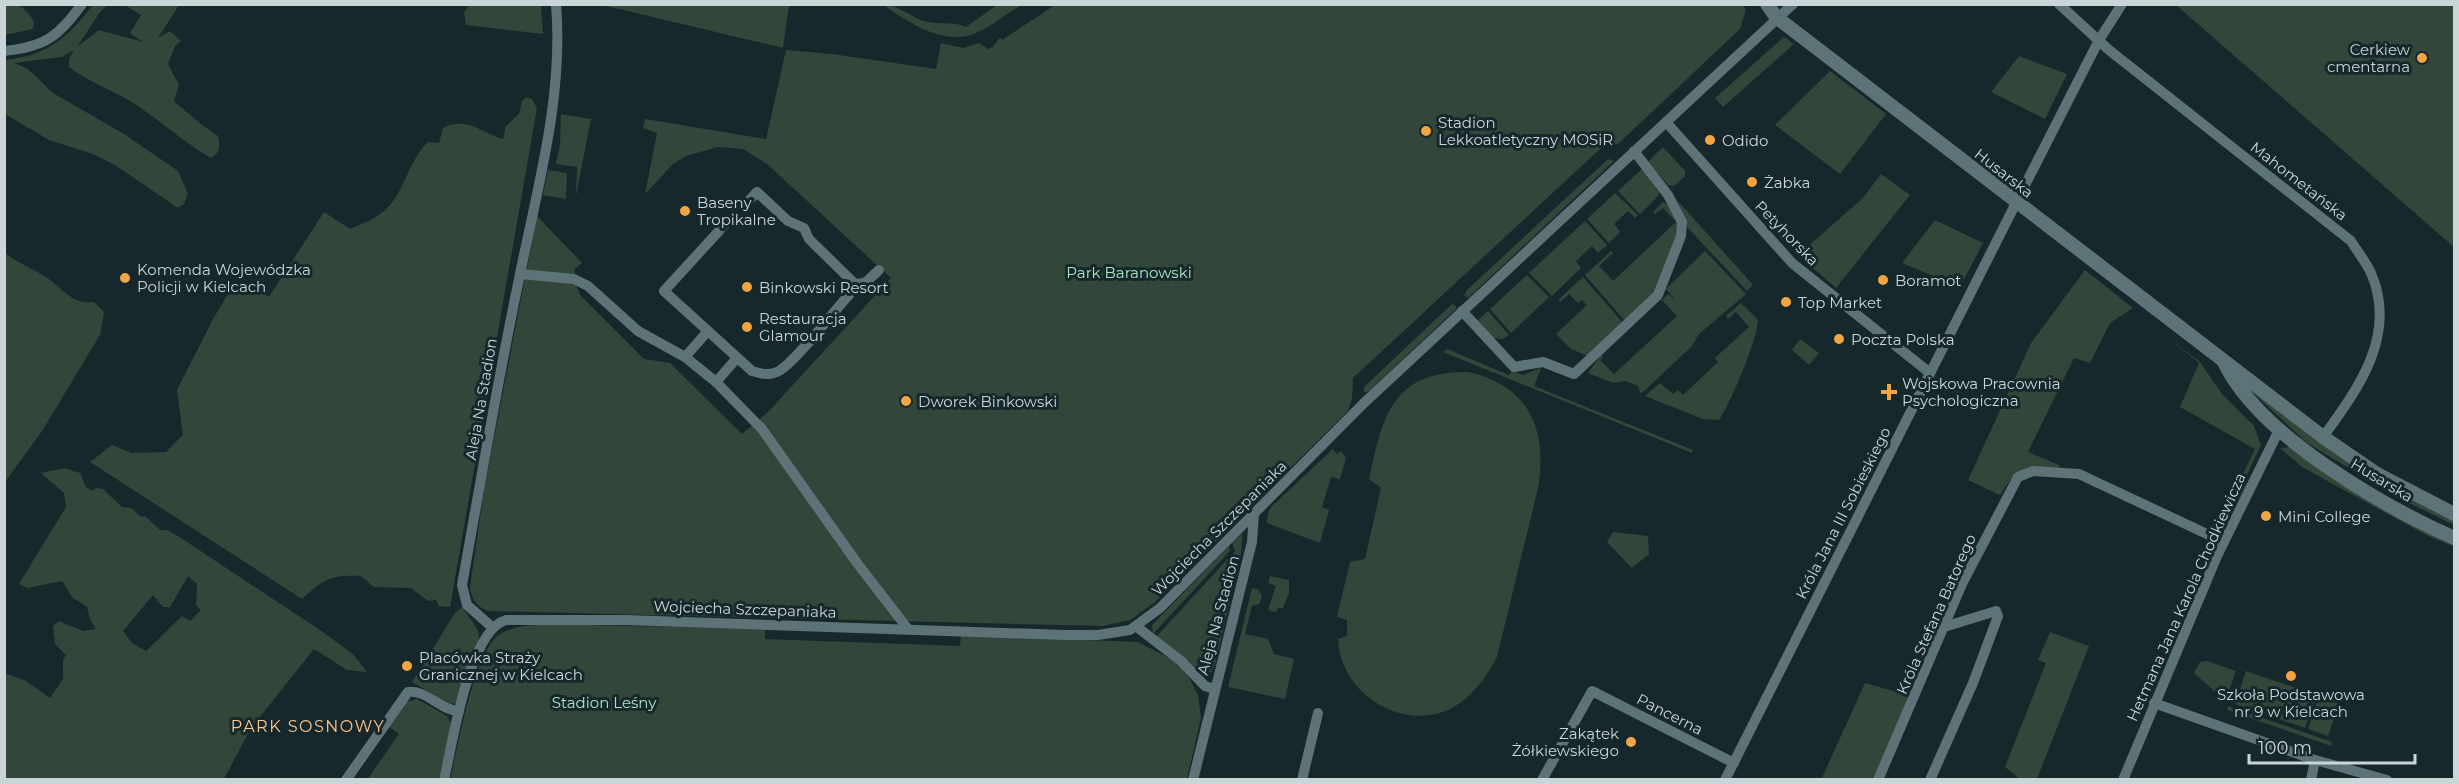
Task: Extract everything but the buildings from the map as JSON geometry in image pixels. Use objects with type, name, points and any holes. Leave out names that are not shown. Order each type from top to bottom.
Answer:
[{"type":"main road","name":"Husarska","points":[[1767,4],[1776,17],[2015,203],[2323,437],[2377,474],[2454,514]]},
{"type":"main road","name":"Husarska","points":[[2225,364],[2245,394],[2280,428],[2351,482],[2393,508],[2454,538]]},
{"type":"street","points":[[4,51],[29,48],[55,36],[82,4]]},
{"type":"street","name":"Aleja Na Stadion","points":[[492,627],[467,605],[462,585],[555,93],[558,46],[556,4]]},
{"type":"street","name":"Wojciecha Szczepaniaka","points":[[492,627],[506,620],[526,618],[1098,635],[1137,627],[1160,608],[1364,403],[1792,4]]},
{"type":"street","name":"Mahometańska","points":[[2059,4],[2099,40],[2351,241],[2371,273],[2380,306],[2378,344],[2370,366],[2358,387],[2323,437]]},
{"type":"street","name":"Króla Jana III Sobieskiego","points":[[1725,780],[2015,203],[2099,40],[2122,4]]},
{"type":"street","name":"Petyhorska","points":[[1666,122],[1792,263],[1930,373]]},
{"type":"street","points":[[1462,311],[1514,367],[1543,362],[1574,374],[1658,295],[1681,236],[1682,222],[1668,195],[1634,151]]},
{"type":"street","points":[[745,205],[757,192],[788,221],[804,228],[809,239],[848,274],[854,284]]},
{"type":"street","points":[[719,231],[664,291],[752,371],[764,375],[780,370],[849,295],[854,284]]},
{"type":"street","points":[[854,284],[865,283],[879,270]]},
{"type":"street","points":[[520,274],[574,279],[638,331],[685,357],[716,382],[762,429],[857,563],[908,629]]},
{"type":"street","points":[[685,357],[708,331]]},
{"type":"street","points":[[716,382],[737,358]]},
{"type":"street","name":"Hetmana Jana Karola Chodkiewicza","points":[[2123,780],[2224,542],[2280,428]]},
{"type":"street","name":"Króla Stefana Batorego","points":[[1878,780],[1944,627],[2018,477],[2033,471],[2079,474],[2224,542]]},
{"type":"street","name":"Aleja Na Stadion","points":[[1193,780],[1252,542],[1254,513]]},
{"type":"street","points":[[1930,780],[1973,683],[1998,616],[1996,611],[1944,627]]},
{"type":"street","points":[[444,780],[459,711],[475,660],[492,627]]},
{"type":"street","name":"Aleja Na Stadion","points":[[1137,627],[1181,661],[1205,686],[1214,689]]},
{"type":"street","name":"Pancerna","points":[[1542,780],[1592,691],[1734,763]]},
{"type":"street","points":[[346,780],[408,692],[416,692],[449,709],[459,711]]},
{"type":"street","points":[[2154,703],[2315,760],[2387,780]]},
{"type":"street","points":[[1302,780],[1318,713]]},
{"type":"street","points":[[2311,780],[2315,760]]},
{"type":"green space","points":[[5,4],[19,6],[25,10],[34,22],[33,29],[5,35]]},
{"type":"green space","points":[[598,4],[789,4],[789,5],[783,48]]},
{"type":"green space","points":[[93,5],[108,5],[100,12],[77,47],[99,30],[143,42],[130,33],[141,15],[125,5],[179,5],[158,38],[170,31],[181,41],[175,46],[168,64],[179,85],[174,101],[218,136],[219,149],[214,156],[211,158],[201,152],[138,106],[69,67],[69,59],[74,50],[62,57],[14,63],[28,69],[53,93],[124,134],[178,171],[188,194],[184,204],[178,208],[115,165],[93,154],[49,140],[5,114],[5,60],[34,54],[56,43]]},
{"type":"green space","points":[[469,5],[541,5],[543,34],[466,25],[464,13]]},
{"type":"green space","points":[[884,5],[895,7],[928,22],[957,24],[966,27],[997,5],[1022,5],[978,32],[954,37],[916,26]]},
{"type":"green space","name":"Park Baranowski","points":[[1055,5],[1743,5],[1746,10],[1740,29],[1618,144],[1601,148],[1353,378],[1352,399],[1348,411],[1154,603],[1130,620],[1103,626],[488,611],[478,605],[473,599],[470,587],[484,490],[537,216],[582,263],[575,269],[574,279],[580,295],[644,359],[670,363],[742,434],[769,411],[891,278],[767,164],[743,149],[718,147],[686,156],[673,164],[645,194],[657,133],[643,128],[645,119],[766,139],[786,50],[832,54],[936,69],[941,43],[963,48],[979,43],[988,49],[993,47],[1000,37],[1002,40]]},
{"type":"green space","points":[[2176,5],[2454,5],[2454,247]]},
{"type":"green space","points":[[1784,37],[1794,44],[1723,107],[1715,98]]},
{"type":"green space","points":[[2019,56],[2067,74],[2045,119],[1991,92]]},
{"type":"green space","points":[[1830,71],[1886,114],[1840,174],[1775,125]]},
{"type":"green space","points":[[526,97],[532,99],[537,108],[450,607],[439,606],[436,600],[428,601],[411,588],[374,587],[361,576],[342,576],[328,580],[302,599],[90,462],[112,445],[132,453],[166,452],[183,435],[177,390],[231,289],[244,282],[269,297],[324,212],[350,229],[368,221],[391,204],[421,150],[428,142],[439,143],[443,128],[451,124],[467,124],[503,139],[506,126],[519,114],[522,101]]},
{"type":"green space","points":[[561,114],[591,119],[576,196],[577,167],[556,164],[560,144]]},
{"type":"green space","points":[[1663,147],[1685,171],[1685,176],[1674,186],[1668,185],[1648,162]]},
{"type":"green space","points":[[1608,159],[1614,161],[1469,297],[1464,296],[1467,290]]},
{"type":"green space","points":[[1643,168],[1659,192],[1658,196],[1640,214],[1618,191]]},
{"type":"green space","points":[[548,170],[567,173],[566,199],[543,195]]},
{"type":"green space","points":[[1881,174],[1910,195],[1836,288],[1798,255],[1862,199]]},
{"type":"green space","points":[[1615,193],[1638,215],[1635,218],[1628,211],[1614,224],[1620,232],[1609,243],[1587,219]]},
{"type":"green space","points":[[1678,201],[1753,285],[1747,291],[1687,227]]},
{"type":"green space","points":[[1663,202],[1667,204],[1680,228],[1654,295],[1625,321],[1585,275],[1611,251],[1613,253],[1599,266],[1613,281],[1676,222],[1663,208],[1655,214],[1653,212]]},
{"type":"green space","points":[[1935,220],[1983,243],[1960,287],[1902,263]]},
{"type":"green space","points":[[1585,221],[1607,245],[1598,253],[1592,246],[1576,261],[1581,268],[1552,296],[1529,273]]},
{"type":"green space","points":[[1705,251],[1746,294],[1699,334],[1692,346],[1643,392],[1640,393],[1638,386],[1626,381],[1613,383],[1588,373],[1601,355],[1603,357],[1600,360],[1614,374],[1677,316],[1662,300],[1668,294],[1676,301],[1666,289]]},
{"type":"green space","points":[[5,253],[46,277],[73,298],[79,301],[94,302],[104,312],[100,335],[42,431],[5,482]]},
{"type":"green space","points":[[2085,270],[2133,308],[2110,323],[2090,363],[2074,358],[2028,452],[2061,466],[2055,470],[2035,468],[2022,470],[2000,495],[1968,480],[2031,343]]},
{"type":"green space","points":[[1527,275],[1549,297],[1511,333],[1490,309]]},
{"type":"green space","points":[[1583,277],[1623,323],[1588,356],[1571,349],[1556,334],[1587,305],[1582,300],[1578,303],[1569,294],[1560,302],[1558,300]]},
{"type":"green space","points":[[1741,303],[1758,320],[1757,330],[1743,371],[1719,420],[1703,419],[1645,396],[1660,383],[1673,394],[1678,390],[1683,395],[1718,362],[1715,358],[1749,327],[1736,312],[1728,319],[1726,316]]},
{"type":"green space","points":[[1452,304],[1456,306],[1456,309],[1368,392],[1364,392],[1364,387]]},
{"type":"green space","points":[[1488,311],[1509,335],[1503,339],[1492,338],[1476,322]]},
{"type":"green space","points":[[2168,338],[2200,362],[2222,394],[2254,426],[2261,445],[2244,481],[2247,483],[2239,499],[2235,491],[2255,449],[2180,407],[2199,363]]},
{"type":"green space","points":[[1800,339],[1819,353],[1809,365],[1792,350]]},
{"type":"green space","points":[[1447,349],[1509,375],[1512,371],[1523,375],[1541,368],[1534,386],[1693,450],[1692,453],[1443,352]]},
{"type":"green space","points":[[1468,372],[1489,378],[1506,387],[1520,399],[1530,413],[1540,447],[1538,488],[1497,657],[1490,670],[1466,699],[1440,713],[1420,716],[1400,713],[1381,706],[1364,694],[1351,678],[1342,660],[1338,639],[1347,636],[1347,620],[1337,617],[1350,562],[1365,559],[1381,488],[1369,479],[1386,417],[1395,401],[1422,379],[1442,374]]},
{"type":"green space","points":[[2237,378],[2341,456],[2396,491],[2454,521],[2454,525],[2399,498],[2307,443]]},
{"type":"green space","points":[[2292,447],[2373,503],[2454,547],[2426,535],[2302,467],[2280,448]]},
{"type":"green space","points":[[1333,449],[1337,454],[1341,451],[1346,458],[1340,479],[1331,477],[1322,507],[1329,510],[1320,543],[1267,523],[1268,513],[1272,506]]},
{"type":"green space","points":[[65,468],[80,473],[86,487],[93,491],[96,488],[103,489],[122,507],[131,508],[141,517],[145,516],[160,530],[167,530],[178,536],[323,632],[354,655],[367,672],[347,670],[314,649],[251,728],[224,779],[5,779],[5,673],[26,681],[50,698],[63,679],[63,661],[66,655],[55,644],[53,626],[59,621],[83,631],[96,629],[87,607],[72,597],[62,581],[28,588],[19,584],[66,507],[64,493],[41,473]],"holes":[[[188,576],[197,584],[196,605],[201,610],[190,621],[182,616],[146,651],[132,643],[123,631],[153,595],[163,607],[170,607]]]},
{"type":"green space","points":[[1613,532],[1648,536],[1649,554],[1632,568],[1607,542]]},
{"type":"green space","points":[[1243,533],[1240,561],[1215,664],[1212,671],[1202,674],[1156,637],[1235,551],[1232,543]]},
{"type":"green space","points":[[1229,546],[1230,551],[1153,634],[1152,625]]},
{"type":"green space","points":[[1270,576],[1289,580],[1289,593],[1283,608],[1278,608],[1276,612],[1268,610],[1276,586],[1268,583]]},
{"type":"green space","points":[[1252,588],[1259,590],[1262,597],[1259,604],[1252,606],[1245,634],[1268,639],[1274,654],[1294,659],[1285,699],[1228,687]]},
{"type":"green space","points":[[462,607],[478,630],[479,638],[458,700],[454,704],[448,703],[412,682],[455,613]]},
{"type":"green space","name":"Stadion Leśny","points":[[549,624],[765,629],[765,639],[960,646],[961,635],[1138,642],[1171,659],[1187,674],[1198,695],[1201,718],[1187,779],[450,780],[468,701],[482,659],[491,644],[500,634],[512,629]]},
{"type":"green space","points":[[2050,632],[2089,646],[2037,779],[2020,779],[2005,767],[2046,663],[2038,660]]},
{"type":"green space","points":[[2207,661],[2236,671],[2228,694],[2221,697],[2194,673],[2200,662]]},
{"type":"green space","points":[[2246,671],[2317,695],[2305,728],[2235,704]]},
{"type":"green space","points":[[1865,683],[1911,696],[1873,779],[1821,780]]},
{"type":"green space","points":[[2319,696],[2339,704],[2328,736],[2308,729]]},
{"type":"green space","points":[[417,699],[447,716],[451,723],[439,779],[367,780],[399,734],[388,726],[406,702]]},
{"type":"green space","points":[[2228,706],[2332,742],[2331,746],[2227,710]]},
{"type":"tunnel","points":[[719,231],[745,205]]},
{"type":"place","name":"Cerkiew cmentarna","points":[[2422,58]]},
{"type":"place","name":"Stadion Lekkoatletyczny MOSiR","points":[[1426,131]]},
{"type":"place","name":"Odido","points":[[1710,140]]},
{"type":"place","name":"Żabka","points":[[1752,182]]},
{"type":"place","name":"Baseny Tropikalne","points":[[685,211]]},
{"type":"place","name":"Komenda Wojewódzka Policji w Kielcach","points":[[125,278]]},
{"type":"place","name":"Boramot","points":[[1883,280]]},
{"type":"place","name":"Binkowski Resort","points":[[747,287]]},
{"type":"place","name":"Top Market","points":[[1786,302]]},
{"type":"place","name":"Restauracja Glamour","points":[[747,327]]},
{"type":"place","name":"Poczta Polska","points":[[1839,339]]},
{"type":"place","name":"Wojskowa Pracownia Psychologiczna","points":[[1889,392]]},
{"type":"place","name":"Dworek Binkowski","points":[[906,401]]},
{"type":"place","name":"Mini College","points":[[2266,516]]},
{"type":"place","name":"Placówka Straży Granicznej w Kielcach","points":[[407,666]]},
{"type":"place","name":"Szkoła Podstawowa nr 9 w Kielcach","points":[[2291,676]]},
{"type":"place","name":"Zakątek Żółkiewskiego","points":[[1631,742]]},
{"type":"district","name":"PARK SOSNOWY","points":[[308,726]]}]
